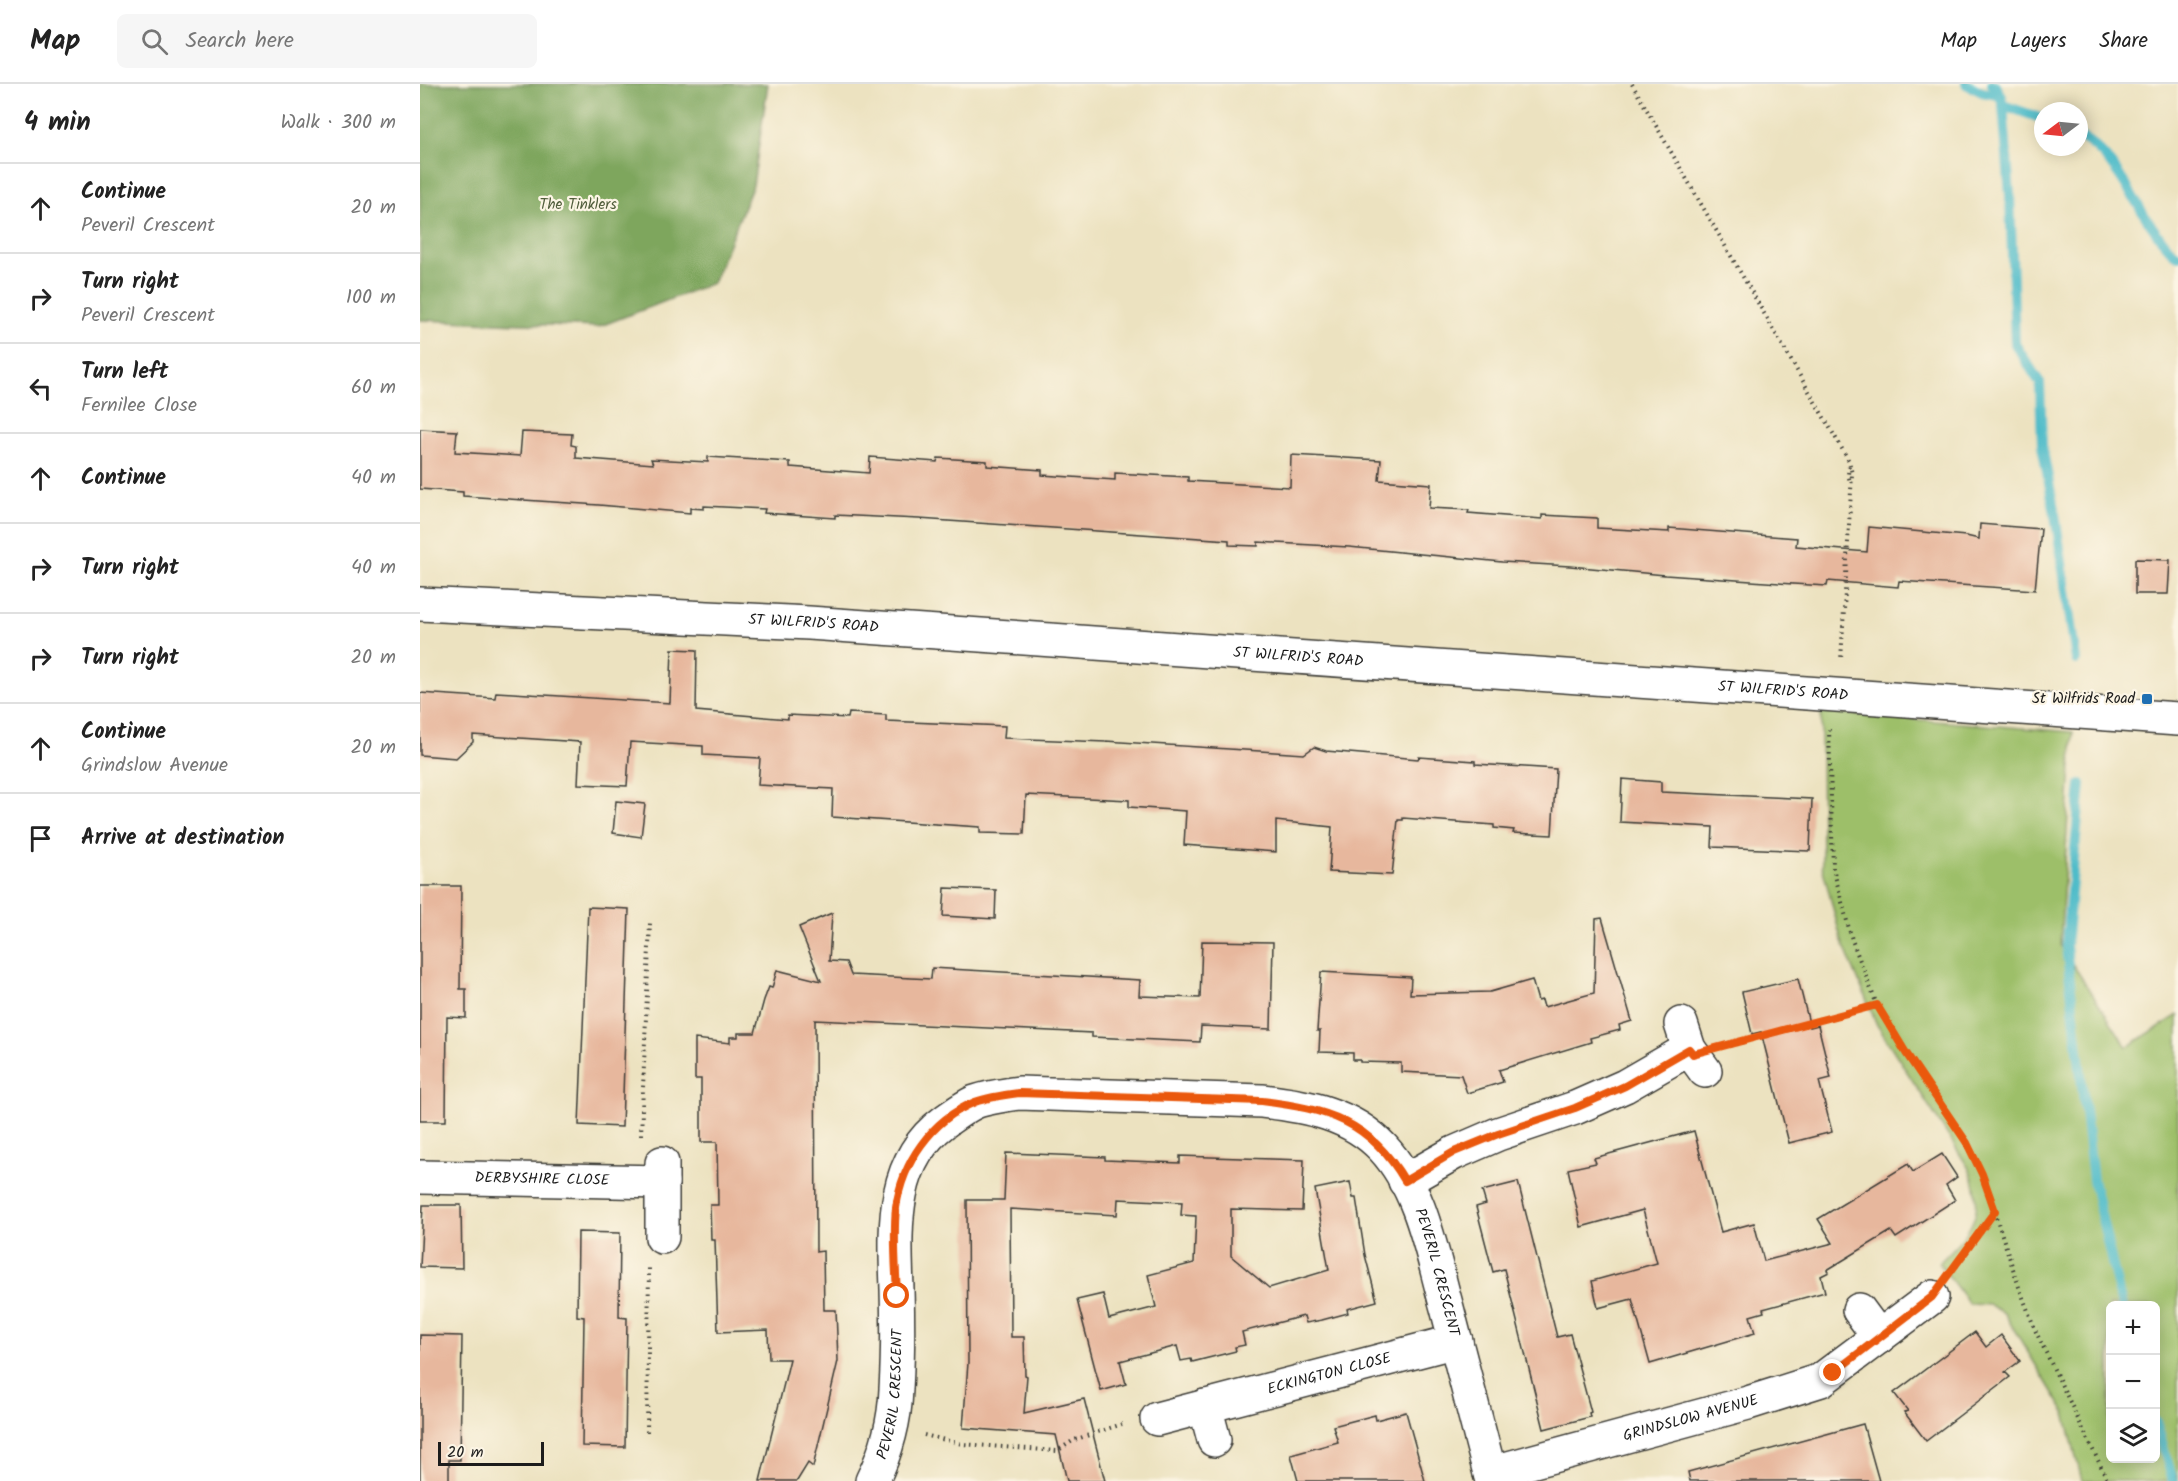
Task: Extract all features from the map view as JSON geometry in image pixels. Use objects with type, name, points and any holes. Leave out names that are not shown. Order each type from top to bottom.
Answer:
[{"type":"street","name":"ST WILFRID'S ROAD","points":[[420,604],[821,623],[2178,719]]},
{"type":"street","points":[[1405,1181],[1454,1152],[1498,1134],[1575,1108],[1692,1050]]},
{"type":"street","name":"PEVERIL CRESCENT","points":[[872,1481],[891,1427],[896,1389],[895,1231],[900,1190],[908,1165],[920,1145],[937,1128],[973,1103],[1019,1093],[1262,1101],[1301,1106],[1331,1114],[1360,1129],[1382,1148],[1405,1181],[1423,1222],[1491,1477]]},
{"type":"street","name":"DERBYSHIRE CLOSE","points":[[420,1177],[662,1172]]},
{"type":"street","points":[[662,1172],[662,1237]]},
{"type":"street","name":"GRINDSLOW AVENUE","points":[[1491,1477],[1808,1385],[1833,1373],[1932,1297]]},
{"type":"street","points":[[1858,1310],[1879,1337]]},
{"type":"street","name":"ECKINGTON CLOSE","points":[[1157,1419],[1456,1341]]},
{"type":"street","points":[[1205,1406],[1214,1440]]},
{"type":"path","points":[[1632,84],[1849,461],[1848,474],[1851,486],[1833,694],[1833,868],[1852,940],[1877,1005],[1906,1053],[1967,1143],[1982,1174],[2036,1332],[2108,1481]]},
{"type":"path","points":[[650,923],[641,1141],[662,1142],[662,1172]]},
{"type":"path","points":[[1692,1050],[1877,1005]]},
{"type":"path","points":[[1932,1297],[1995,1211]]},
{"type":"path","points":[[647,1432],[650,1259],[662,1237]]},
{"type":"path","points":[[891,1427],[962,1443],[1057,1450],[1074,1440],[1135,1419],[1137,1424],[1157,1419]]},
{"type":"green space","name":"The Tinklers","points":[[420,84],[768,84],[753,185],[713,283],[598,327],[420,320]]},
{"type":"green space","points":[[1821,712],[2073,732],[2060,945],[2127,1047],[2178,1015],[2178,1481],[2082,1481],[2065,1413],[2004,1313],[1990,1305],[1969,1304],[1939,1263],[1959,1242],[1972,1222],[1977,1199],[1975,1186],[1970,1170],[1877,1025],[1841,939],[1822,866]]},
{"type":"building","points":[[420,429],[457,431],[455,452],[520,456],[522,432],[572,434],[571,445],[576,446],[576,458],[653,464],[651,459],[708,462],[708,457],[790,462],[790,467],[869,473],[870,457],[937,462],[938,458],[987,461],[987,466],[1042,470],[1042,475],[1115,480],[1115,473],[1188,477],[1188,481],[1290,487],[1291,455],[1381,460],[1379,480],[1431,484],[1429,508],[1469,510],[1468,513],[1542,519],[1542,515],[1597,518],[1597,528],[1669,532],[1669,528],[1797,538],[1796,546],[1867,552],[1869,527],[1979,539],[1980,524],[2041,529],[2035,590],[1899,581],[1898,587],[1828,581],[1827,586],[1793,584],[1502,562],[1349,547],[1258,542],[1258,546],[1229,545],[1229,540],[919,519],[835,515],[835,518],[764,513],[765,509],[704,506],[704,509],[690,508],[690,513],[463,496],[463,492],[420,489]]},
{"type":"building","points":[[2135,559],[2170,560],[2168,594],[2135,594]]},
{"type":"building","points":[[672,649],[697,650],[696,711],[788,719],[788,715],[848,718],[849,713],[886,715],[886,721],[1005,726],[1004,738],[1106,741],[1304,754],[1314,747],[1326,751],[1556,769],[1552,835],[1513,833],[1514,830],[1494,828],[1494,825],[1403,818],[1403,820],[1398,820],[1392,875],[1329,872],[1332,827],[1276,821],[1276,852],[1184,845],[1186,811],[1129,807],[1129,800],[1026,795],[1024,834],[980,833],[980,827],[832,817],[833,789],[758,785],[760,758],[703,755],[703,746],[630,742],[627,786],[578,784],[580,742],[473,735],[473,742],[456,758],[420,755],[420,693],[495,698],[496,692],[670,703]]},
{"type":"building","points":[[1622,779],[1661,782],[1661,792],[1812,799],[1810,851],[1712,847],[1713,827],[1620,822]]},
{"type":"building","points":[[616,801],[645,804],[641,837],[613,833]]},
{"type":"building","points":[[420,886],[461,886],[460,989],[466,989],[466,1018],[447,1017],[446,1121],[420,1121]]},
{"type":"building","points":[[945,888],[996,890],[995,919],[943,916]]},
{"type":"building","points":[[588,907],[629,909],[622,1127],[579,1125]]},
{"type":"building","points":[[832,913],[829,961],[846,962],[851,975],[931,979],[932,968],[1140,980],[1139,996],[1200,998],[1202,941],[1273,942],[1271,1029],[1201,1026],[1200,1042],[1092,1037],[1092,1033],[815,1020],[816,1252],[823,1251],[824,1310],[836,1310],[838,1361],[813,1467],[808,1463],[797,1481],[760,1481],[790,1359],[769,1359],[768,1330],[718,1332],[715,1240],[711,1240],[710,1205],[718,1205],[717,1142],[701,1142],[701,1079],[695,1079],[695,1039],[730,1043],[730,1037],[738,1037],[738,1033],[755,1033],[764,1000],[769,987],[772,988],[777,970],[821,981],[799,927]]},
{"type":"building","points":[[1602,918],[1632,1021],[1619,1025],[1620,1030],[1590,1038],[1591,1042],[1499,1070],[1503,1082],[1467,1093],[1461,1075],[1401,1072],[1401,1063],[1360,1062],[1360,1060],[1353,1060],[1353,1053],[1319,1052],[1320,1031],[1317,1031],[1321,972],[1411,977],[1410,994],[1490,992],[1532,980],[1538,1001],[1542,1000],[1544,1007],[1594,993],[1596,919]]},
{"type":"building","points":[[1798,979],[1810,1027],[1818,1025],[1831,1078],[1819,1081],[1832,1132],[1789,1143],[1761,1032],[1752,1034],[1742,992]]},
{"type":"building","points":[[1694,1131],[1721,1232],[1754,1223],[1764,1261],[1833,1243],[1818,1219],[1908,1164],[1913,1172],[1942,1154],[1957,1177],[1946,1185],[1955,1200],[1896,1238],[1891,1231],[1827,1270],[1829,1272],[1821,1276],[1825,1292],[1763,1309],[1764,1312],[1750,1316],[1755,1333],[1650,1364],[1632,1299],[1598,1308],[1592,1281],[1657,1263],[1643,1210],[1581,1227],[1568,1169],[1596,1163],[1594,1158]]},
{"type":"building","points":[[1006,1153],[1180,1163],[1180,1156],[1304,1160],[1302,1211],[1231,1209],[1231,1256],[1269,1288],[1329,1270],[1315,1189],[1350,1182],[1353,1198],[1356,1198],[1365,1255],[1377,1301],[1347,1309],[1348,1313],[1322,1320],[1306,1323],[1304,1316],[1242,1332],[1245,1345],[1235,1347],[1236,1351],[1192,1362],[1191,1359],[1181,1361],[1177,1346],[1120,1361],[1126,1384],[1101,1391],[1077,1300],[1103,1294],[1109,1319],[1156,1307],[1148,1275],[1194,1263],[1196,1216],[1181,1215],[1182,1202],[1118,1199],[1117,1215],[1010,1209],[1011,1337],[1024,1337],[1025,1375],[1027,1376],[1024,1413],[1084,1399],[1105,1481],[1067,1481],[1056,1435],[963,1428],[968,1363],[967,1200],[1004,1200]]},
{"type":"building","points":[[1518,1182],[1557,1337],[1570,1334],[1591,1412],[1590,1417],[1544,1429],[1504,1269],[1493,1272],[1476,1207],[1486,1204],[1482,1191]]},
{"type":"building","points":[[423,1205],[461,1205],[462,1268],[420,1267]]},
{"type":"building","points":[[578,1232],[620,1233],[619,1317],[627,1318],[625,1447],[582,1446],[584,1317],[577,1316]]},
{"type":"building","points":[[1975,1332],[1986,1347],[2001,1335],[2020,1361],[2005,1372],[2010,1377],[1926,1441],[1904,1412],[1908,1411],[1894,1393]]},
{"type":"building","points":[[420,1335],[462,1336],[460,1460],[449,1460],[449,1481],[420,1481]]},
{"type":"building","points":[[1406,1412],[1425,1481],[1298,1481],[1291,1455],[1338,1442],[1333,1426],[1375,1415],[1376,1420]]},
{"type":"building","points":[[1863,1424],[1879,1481],[1690,1481],[1688,1472]]},
{"type":"waterway","points":[[1966,84],[1982,92],[2002,96]]},
{"type":"waterway","points":[[1992,84],[1997,87],[2003,105],[2010,195],[2015,344],[2040,383],[2042,446],[2055,514],[2076,660]]},
{"type":"waterway","points":[[2003,105],[2034,116]]},
{"type":"waterway","points":[[2088,142],[2114,168],[2150,223],[2168,247],[2178,256]]},
{"type":"waterway","points":[[2081,784],[2066,946],[2093,1180],[2121,1301]]},
{"type":"waterway","points":[[2160,1436],[2173,1481]]},
{"type":"place","name":"St Wilfrids Road","points":[[2147,699]]},
{"type":"route","points":[[897,1296],[896,1208],[908,1165],[920,1145],[937,1128],[973,1103],[993,1097],[1019,1093],[1262,1101],[1301,1106],[1331,1114],[1360,1129],[1382,1148],[1397,1166],[1405,1181],[1454,1152],[1498,1134],[1575,1108],[1625,1086],[1689,1049],[1693,1054],[1877,1005],[1906,1053],[1967,1143],[1982,1174],[1995,1211],[1932,1297],[1833,1373]]}]
